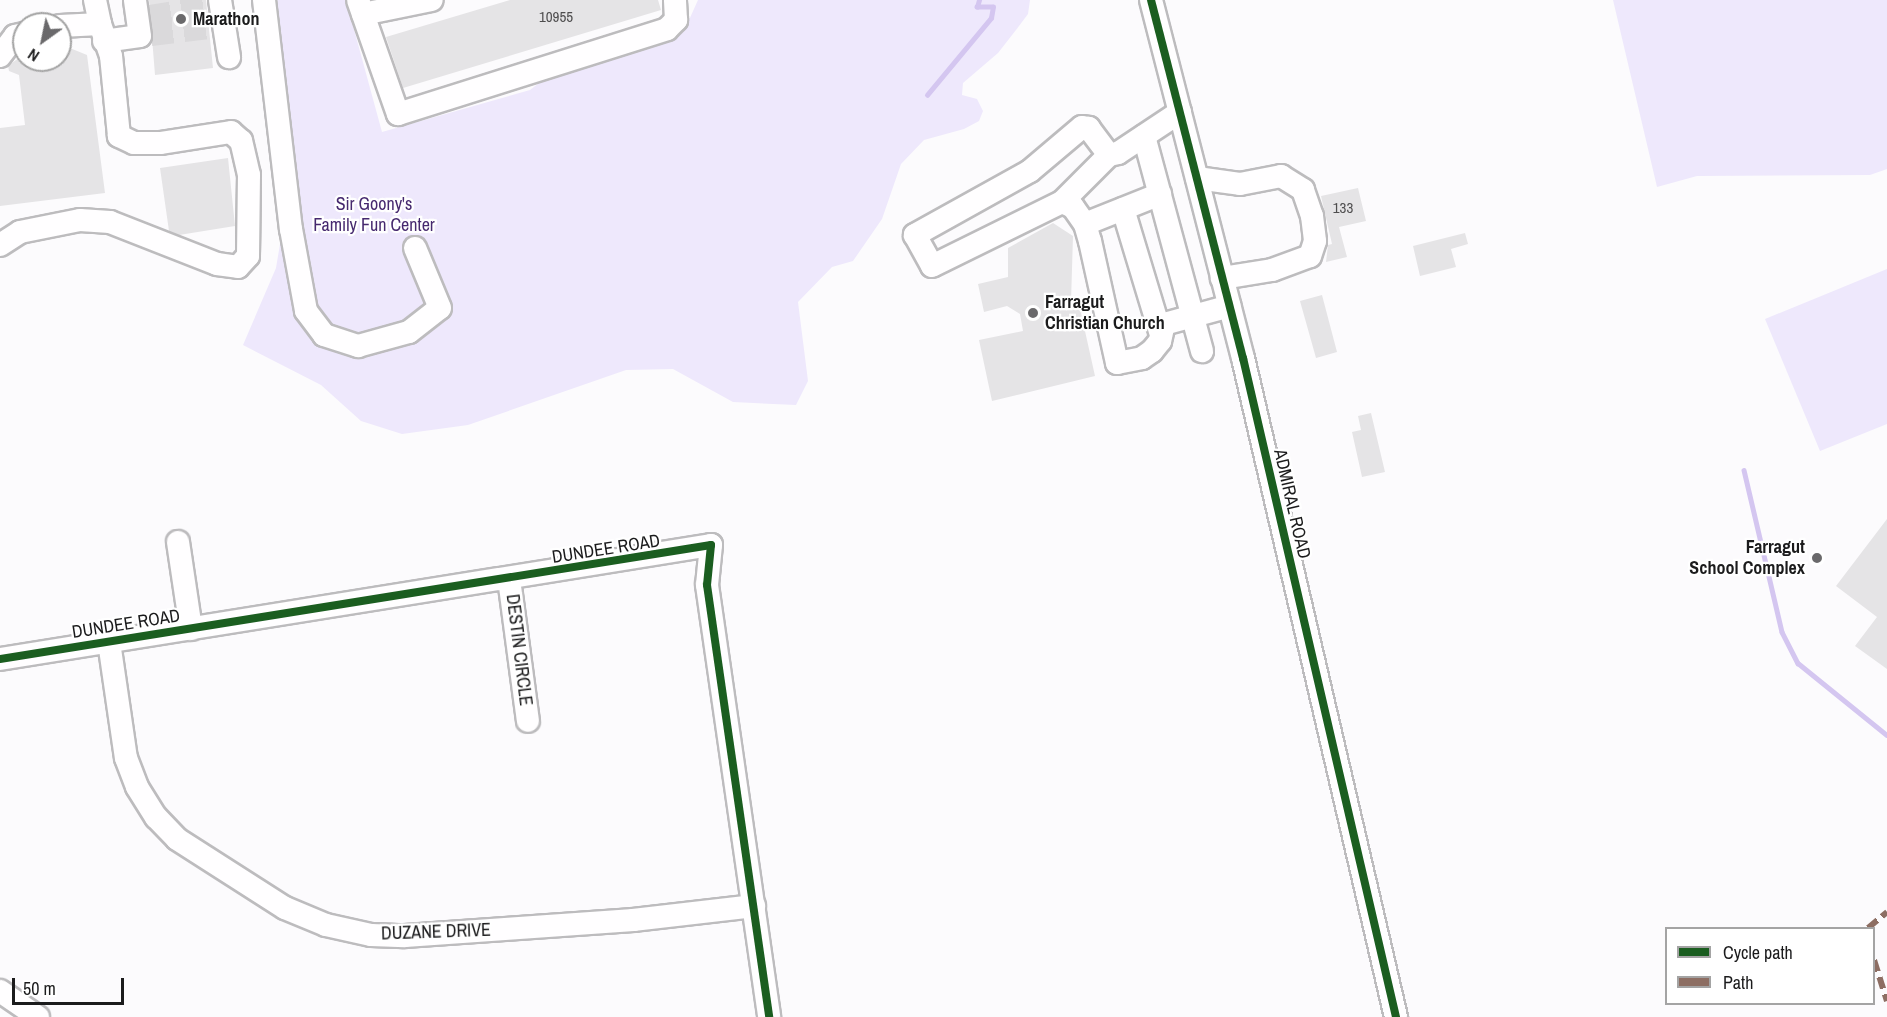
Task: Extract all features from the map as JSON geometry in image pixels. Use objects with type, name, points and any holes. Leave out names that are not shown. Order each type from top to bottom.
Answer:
[{"type":"street","points":[[0,245],[20,232],[80,220],[110,222],[217,264],[238,267],[248,256],[249,175],[241,141],[231,132],[160,143],[134,143],[119,136],[111,56],[102,33],[95,0]]},
{"type":"street","points":[[264,0],[291,229],[306,310],[324,335],[358,346],[409,332],[440,308],[415,248]]},
{"type":"street","points":[[432,0],[361,7],[398,114],[667,29],[675,10]]},
{"type":"street","name":"ADMIRAL ROAD","points":[[1151,0],[1230,306],[1396,1017]]},
{"type":"street","points":[[216,13],[229,57]]},
{"type":"street","points":[[72,28],[102,33],[142,21]]},
{"type":"street","points":[[0,56],[12,40]]},
{"type":"street","points":[[1108,155],[1089,128],[1082,127],[1029,171],[915,235],[932,266],[1062,202],[1108,155],[1144,136],[1180,112]]},
{"type":"street","points":[[1144,136],[1203,351]]},
{"type":"street","points":[[1197,178],[1240,184],[1281,176],[1303,190],[1312,216],[1315,241],[1310,256],[1272,270],[1222,278]]},
{"type":"street","points":[[1085,224],[1160,194]]},
{"type":"street","points":[[1062,202],[1073,207],[1085,224],[1117,363],[1142,358],[1152,351],[1164,324],[1230,306]]},
{"type":"street","points":[[1123,208],[1161,335]]},
{"type":"street","points":[[178,542],[191,629]]},
{"type":"street","name":"DUNDEE ROAD","points":[[0,659],[711,545],[706,585],[769,1017]]},
{"type":"street","name":"DESTIN CIRCLE","points":[[509,579],[528,721]]},
{"type":"street","name":"DUZANE DRIVE","points":[[109,642],[126,758],[137,787],[156,817],[177,839],[285,908],[326,925],[371,935],[405,936],[633,920],[754,906]]},
{"type":"street","points":[[0,991],[38,1017]]},
{"type":"green space","name":"Sir Goony's Family Fun Center","points":[[272,0],[346,0],[382,132],[530,90],[543,80],[665,38],[689,20],[698,0],[1030,0],[1028,14],[998,53],[963,83],[962,95],[977,99],[983,111],[979,121],[964,129],[924,140],[901,164],[882,219],[853,261],[832,267],[798,302],[808,381],[796,405],[733,402],[673,369],[626,370],[468,425],[402,434],[361,421],[321,385],[243,345],[276,268],[280,244],[291,243]]},
{"type":"green space","points":[[1613,0],[1887,0],[1887,169],[1870,175],[1697,176],[1657,187]]},
{"type":"green space","points":[[1887,269],[1887,424],[1820,451],[1765,319]]},
{"type":"building","points":[[149,0],[206,0],[213,68],[155,75]]},
{"type":"building","points":[[510,0],[658,0],[661,10],[403,88],[386,37]]},
{"type":"building","points":[[72,49],[87,55],[105,193],[0,206],[0,128],[25,125],[19,75],[9,71],[8,66],[12,63],[12,72],[72,72]]},
{"type":"building","points":[[228,158],[235,226],[179,235],[169,231],[160,168]]},
{"type":"building","points":[[1358,188],[1366,221],[1339,227],[1347,257],[1326,262],[1328,245],[1332,244],[1321,196]]},
{"type":"building","name":"Farragut Christian Church","points":[[1053,223],[1073,236],[1071,302],[1089,298],[1092,311],[1081,313],[1095,376],[992,401],[979,340],[1023,331],[1020,314],[1007,306],[984,312],[978,284],[1008,277],[1008,248]]},
{"type":"building","points":[[1465,233],[1468,244],[1451,249],[1456,267],[1420,276],[1413,246]]},
{"type":"building","points":[[1322,295],[1337,352],[1316,358],[1300,301]]},
{"type":"building","points":[[1371,413],[1385,472],[1362,477],[1352,432],[1361,430],[1358,416]]},
{"type":"building","points":[[1887,519],[1887,669],[1855,646],[1877,617],[1836,586]]},
{"type":"waterway","points":[[927,95],[991,18],[993,7],[977,7],[979,0]]},
{"type":"waterway","points":[[1744,470],[1782,632],[1798,663],[1887,735]]},
{"type":"tunnel","points":[[149,16],[206,7]]},
{"type":"tunnel","points":[[151,35],[209,28]]},
{"type":"marked path","points":[[1869,927],[1887,912]]},
{"type":"marked path","points":[[1875,963],[1887,1001]]},
{"type":"cycle path","points":[[1151,0],[1243,358],[1396,1017]]},
{"type":"cycle path","points":[[0,659],[711,545],[707,585],[769,1017]]},
{"type":"place","name":"Marathon","points":[[181,19]]},
{"type":"place","name":"Farragut Christian Church","points":[[1033,313]]},
{"type":"place","name":"Farragut School Complex","points":[[1817,558]]}]
